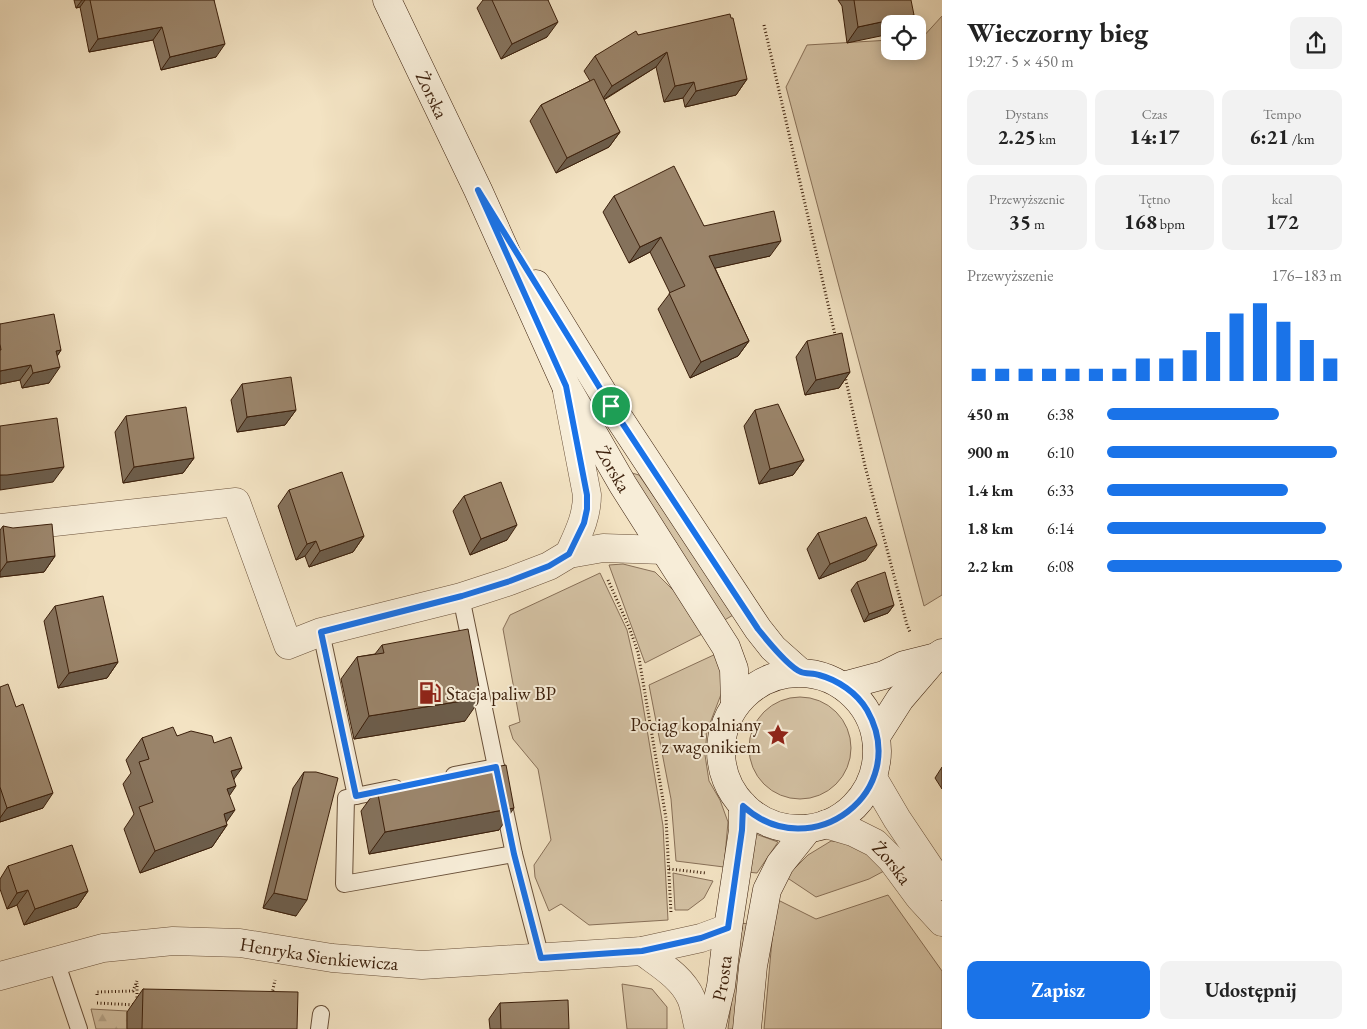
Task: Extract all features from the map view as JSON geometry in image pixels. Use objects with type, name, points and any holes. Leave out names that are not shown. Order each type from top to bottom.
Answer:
[{"type":"main road","name":"Żorska","points":[[387,0],[478,190],[566,386],[603,453],[726,647],[736,676],[735,705]]},
{"type":"main road","name":"Żorska","points":[[478,190],[611,406],[714,563],[765,638],[778,653],[800,672]]},
{"type":"main road","name":"Żorska","points":[[566,386],[587,495],[584,523],[569,554]]},
{"type":"main road","points":[[0,528],[236,502],[288,644],[321,632],[462,596],[510,581],[549,566],[569,554],[603,548],[664,550]]},
{"type":"main road","points":[[843,686],[939,655]]},
{"type":"main road","points":[[877,735],[900,699],[939,655]]},
{"type":"main road","points":[[800,672],[820,675],[843,686],[866,709],[877,735],[878,755],[873,778],[867,791],[856,806],[842,817],[817,827],[790,828],[773,824],[743,806],[729,785],[722,761],[721,744],[724,728],[735,705],[747,692],[768,679],[784,674],[800,672]]},
{"type":"main road","name":"Żorska","points":[[873,778],[897,819],[942,886]]},
{"type":"main road","name":"Prosta","points":[[711,1029],[721,986],[741,839],[743,806]]},
{"type":"main road","name":"Żorska","points":[[817,827],[853,832],[875,842],[891,859],[919,898],[942,922]]},
{"type":"main road","name":"Prosta","points":[[747,1029],[753,966],[767,890],[780,864],[817,827]]},
{"type":"main road","name":"Henryka Sienkiewicza","points":[[0,976],[104,948],[173,941],[240,943],[332,958],[422,965],[642,951],[701,938],[728,928]]},
{"type":"main road","points":[[642,951],[669,971],[686,989],[691,998],[699,1029]]},
{"type":"lane","points":[[462,596],[514,854],[541,958]]},
{"type":"lane","points":[[321,632],[356,796]]},
{"type":"lane","points":[[440,778],[496,767]]},
{"type":"lane","points":[[412,784],[346,798],[344,884],[514,854]]},
{"type":"lane","points":[[56,962],[79,1029]]},
{"type":"path","points":[[764,25],[837,341]]},
{"type":"path","points":[[843,370],[865,466],[907,625],[910,633],[939,655]]},
{"type":"path","points":[[606,576],[638,652],[666,818],[671,915]]},
{"type":"path","points":[[669,869],[711,874]]},
{"type":"path","points":[[136,1005],[97,1003],[97,992],[133,991],[137,984],[136,1012]]},
{"type":"path","points":[[271,998],[272,993]]},
{"type":"green space","points":[[942,16],[942,595],[924,606],[786,87],[807,45],[881,41],[881,60],[926,60],[926,34]]},
{"type":"green space","points":[[632,473],[639,475],[735,614],[721,622],[629,477]]},
{"type":"green space","points":[[623,564],[655,572],[678,595],[702,634],[645,663],[609,565]]},
{"type":"green space","points":[[600,573],[627,630],[640,687],[663,826],[668,920],[589,925],[561,904],[549,911],[535,877],[534,865],[551,840],[538,769],[513,739],[509,726],[520,722],[503,629],[510,615]]},
{"type":"green space","points":[[718,653],[725,684],[707,731],[705,755],[709,781],[720,800],[728,822],[724,867],[676,861],[671,799],[649,685]]},
{"type":"green space","points":[[800,697],[820,701],[836,712],[847,728],[851,748],[847,768],[836,784],[820,795],[800,799],[780,795],[764,784],[753,768],[749,748],[753,728],[764,712],[780,701]]},
{"type":"green space","points":[[750,832],[778,842],[757,873],[747,872]]},
{"type":"green space","points":[[831,841],[850,843],[866,852],[884,871],[869,879],[816,897],[786,877],[808,855]]},
{"type":"green space","points":[[673,873],[713,881],[704,898],[688,910],[675,910]]},
{"type":"green space","points":[[888,895],[942,971],[942,1029],[764,1029],[772,940],[778,900],[816,919]]},
{"type":"green space","points":[[741,923],[749,924],[735,1029],[728,1029]]},
{"type":"green space","points":[[622,984],[652,989],[667,1007],[667,1029],[627,1029]]},
{"type":"green space","points":[[91,1009],[127,1011],[127,1029],[96,1029]]},
{"type":"building","points":[[90,0],[214,0],[225,44],[170,57],[162,27],[98,39]]},
{"type":"building","points":[[492,0],[548,0],[558,22],[512,44]]},
{"type":"building","points":[[854,0],[911,0],[914,15],[881,15],[881,22],[858,27]]},
{"type":"building","points":[[730,14],[731,18],[733,18],[747,79],[696,91],[694,82],[675,86],[667,52],[612,86],[595,56],[636,31],[638,35]]},
{"type":"building","points":[[594,79],[620,132],[567,158],[541,105]]},
{"type":"building","points":[[674,166],[704,226],[774,211],[781,241],[709,256],[749,341],[701,362],[669,293],[685,286],[661,237],[640,247],[614,196]]},
{"type":"building","points":[[54,314],[61,350],[56,351],[60,367],[33,373],[31,365],[0,371],[0,324]]},
{"type":"building","points":[[842,333],[850,372],[816,380],[807,341]]},
{"type":"building","points":[[291,377],[296,410],[247,417],[242,384]]},
{"type":"building","points":[[778,404],[804,460],[770,469],[755,410]]},
{"type":"building","points":[[186,407],[194,458],[134,467],[126,416]]},
{"type":"building","points":[[57,418],[64,467],[0,475],[0,426]]},
{"type":"building","points":[[342,472],[364,536],[320,551],[316,541],[307,544],[289,490]]},
{"type":"building","points":[[501,482],[517,525],[481,539],[464,496]]},
{"type":"building","points":[[866,517],[877,545],[830,564],[818,533]]},
{"type":"building","points":[[52,524],[55,556],[7,562],[3,526],[13,528]]},
{"type":"building","points":[[885,572],[894,605],[869,614],[857,582]]},
{"type":"building","points":[[103,596],[118,662],[69,673],[55,606]]},
{"type":"building","points":[[468,629],[481,698],[369,716],[357,657],[384,653],[382,645]]},
{"type":"building","points":[[8,684],[16,707],[23,704],[53,793],[7,808],[0,787],[0,687]]},
{"type":"building","points":[[173,727],[177,736],[191,731],[212,736],[214,743],[231,737],[242,768],[231,771],[236,786],[227,789],[235,810],[224,814],[227,825],[155,851],[139,807],[153,802],[139,762],[149,759],[142,738]]},
{"type":"building","points":[[506,765],[514,808],[385,832],[377,789]]},
{"type":"building","points":[[304,772],[316,772],[338,778],[307,900],[274,893]]},
{"type":"building","points":[[72,845],[88,891],[35,909],[28,890],[17,893],[8,866]]},
{"type":"building","points":[[143,989],[298,992],[297,1029],[142,1029]]},
{"type":"building","points":[[568,1000],[569,1029],[501,1029],[500,1003]]},
{"type":"place","name":"Stacja paliw BP","points":[[430,693]]},
{"type":"place","name":"Pociąg kopalniany z wagonikiem","points":[[778,735]]},
{"type":"route","points":[[478,190],[611,406],[758,629],[773,648],[800,672],[814,673],[827,677],[847,688],[861,701],[877,735],[877,765],[867,791],[856,806],[842,817],[820,826],[808,829],[781,827],[764,821],[743,806],[739,858],[728,928],[701,938],[642,951],[541,958],[514,854],[496,767],[356,796],[321,632],[462,596],[549,566],[569,554],[584,523],[587,495],[566,386],[478,190]]}]
